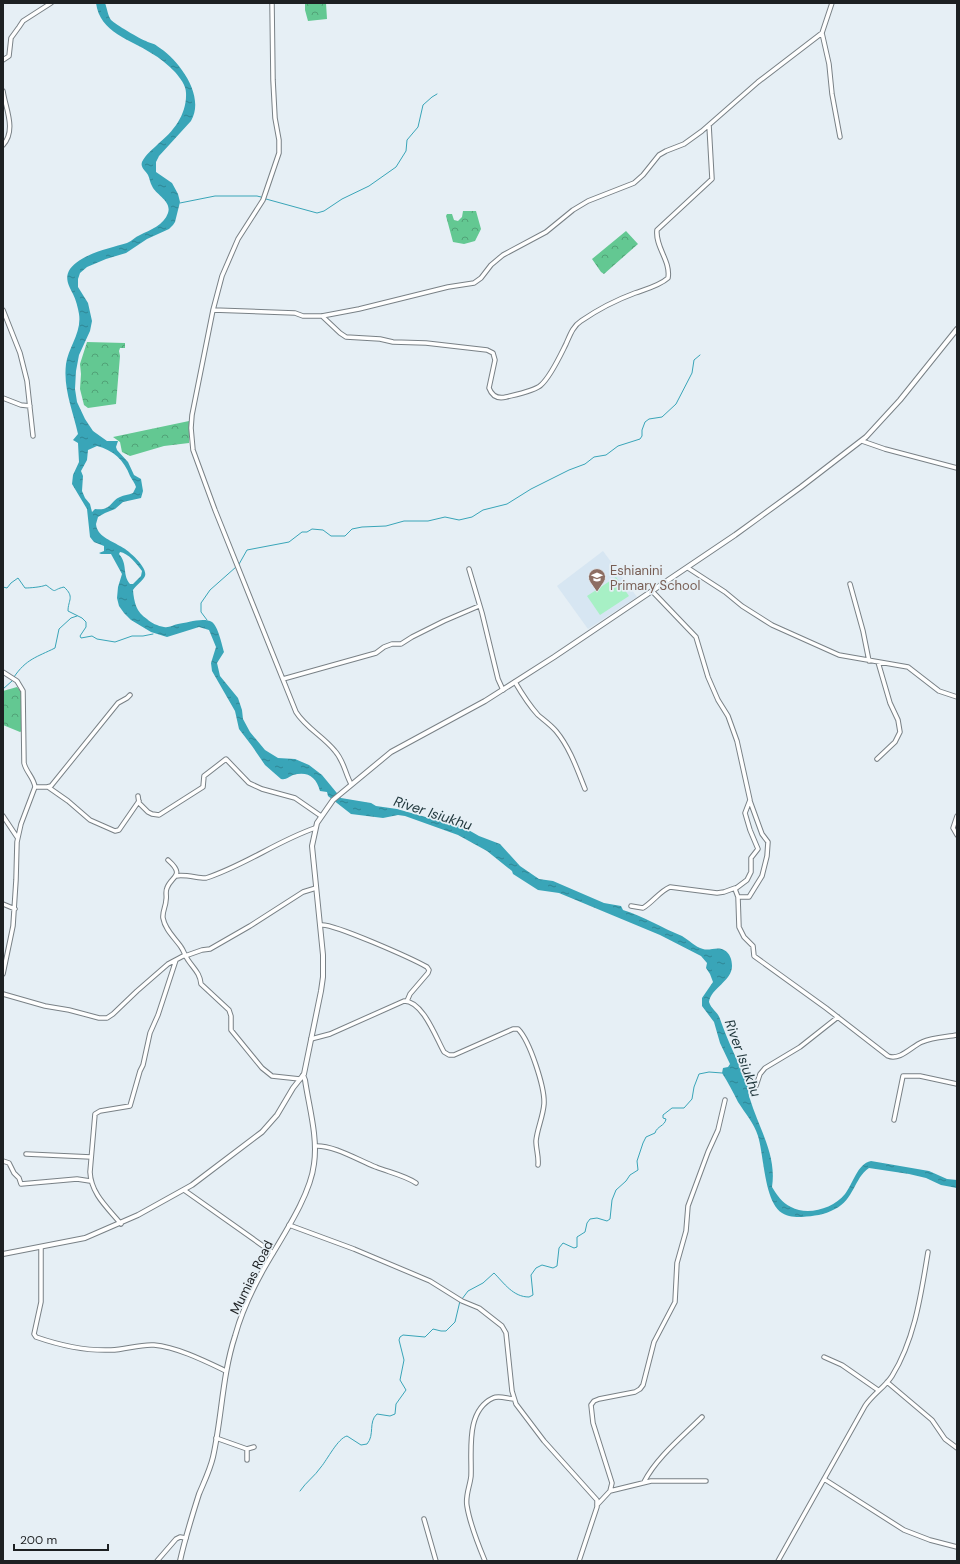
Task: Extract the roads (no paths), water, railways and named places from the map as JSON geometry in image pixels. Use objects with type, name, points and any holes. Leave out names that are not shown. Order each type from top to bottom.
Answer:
[{"type":"street","points":[[3,60],[9,56],[11,38],[23,21],[50,3]]},
{"type":"street","points":[[272,3],[272,80],[275,118],[279,140],[279,153],[263,200],[242,234],[227,264],[213,310],[192,415],[192,443],[227,543],[299,718],[334,749],[340,757],[352,784]]},
{"type":"street","points":[[832,3],[822,33],[829,64],[832,94],[840,137]]},
{"type":"street","points":[[213,310],[295,313],[303,316],[322,316],[359,309],[448,287],[474,283],[479,280],[491,265],[503,256],[546,232],[576,208],[588,201],[634,183],[659,156],[666,151],[684,144],[709,125],[758,82],[822,33]]},
{"type":"street","points":[[3,91],[9,119],[9,131],[7,139],[3,144]]},
{"type":"street","points":[[322,316],[346,337],[393,342],[426,343],[487,350],[493,353],[495,357],[489,388],[492,394],[497,397],[505,397],[539,387],[547,377],[573,329],[578,323],[596,312],[654,286],[668,278],[667,264],[657,238],[657,230],[712,179],[709,125]]},
{"type":"street","points":[[3,310],[20,353],[27,381],[33,436]]},
{"type":"street","points":[[3,1254],[85,1238],[121,1224],[184,1190],[265,1129],[277,1115],[301,1077],[311,1039],[323,977],[321,925],[312,850],[316,828],[321,816],[339,794],[394,750],[503,690],[688,568],[767,512],[862,441],[900,400],[955,335],[957,329]]},
{"type":"street","points":[[3,398],[21,405],[30,406]]},
{"type":"street","points":[[862,441],[957,468]]},
{"type":"street","points":[[688,568],[772,625],[839,655],[908,667],[939,690],[957,697]]},
{"type":"street","points":[[469,569],[482,613],[498,679],[503,690]]},
{"type":"street","points":[[850,584],[863,631],[869,661]]},
{"type":"street","points":[[652,591],[696,637],[713,690],[733,728],[750,800],[762,834],[768,842],[767,856],[762,876],[750,897],[738,897]]},
{"type":"street","points":[[282,678],[376,653],[382,648],[401,644],[412,636],[479,606]]},
{"type":"street","points":[[877,759],[895,742],[900,732],[898,720],[890,702],[878,662]]},
{"type":"street","points":[[3,672],[17,682],[23,691],[24,763],[26,770],[35,784],[17,837],[15,909],[12,935],[3,974]]},
{"type":"street","points":[[515,682],[531,706],[554,728],[577,767],[585,789]]},
{"type":"street","points":[[48,787],[58,777],[118,703],[127,698],[130,694]]},
{"type":"street","points":[[138,796],[139,801],[150,814],[156,815],[162,813],[204,787],[204,776],[226,759],[248,783],[262,789],[295,798],[321,816]]},
{"type":"street","points":[[35,787],[48,787],[90,820],[115,831],[119,830],[139,801]]},
{"type":"street","points":[[631,906],[643,908],[654,900],[664,889],[670,887],[722,893],[740,886],[747,880],[751,872],[751,858],[758,849],[745,813],[750,800]]},
{"type":"street","points":[[3,816],[17,837]]},
{"type":"street","points":[[957,816],[953,828],[957,835]]},
{"type":"street","points":[[176,876],[188,875],[205,878],[233,867],[292,836],[316,828]]},
{"type":"street","points":[[168,860],[175,867],[176,876],[167,887],[163,916],[165,924],[200,977],[201,985],[219,999],[229,1010],[231,1016],[231,1030],[262,1068],[272,1076],[301,1077]]},
{"type":"street","points":[[3,994],[45,1006],[69,1010],[99,1018],[107,1018],[168,964],[185,956],[210,949],[250,926],[303,892],[316,888]]},
{"type":"street","points":[[735,888],[738,897],[739,927],[744,937],[753,946],[754,956],[838,1017],[885,1054],[891,1057],[898,1056],[921,1042],[929,1039],[957,1035]]},
{"type":"street","points":[[3,904],[15,909]]},
{"type":"street","points":[[321,925],[334,927],[377,944],[427,967],[429,970],[428,973],[410,994],[407,1001]]},
{"type":"street","points":[[121,1224],[99,1198],[90,1181],[96,1113],[130,1106],[143,1065],[150,1033],[162,1003],[176,960]]},
{"type":"street","points":[[311,1039],[330,1034],[398,1003],[407,1001],[416,1006],[425,1018],[444,1052],[449,1055],[454,1055],[514,1028],[518,1029],[522,1034],[537,1069],[543,1091],[543,1109],[536,1140],[539,1158],[538,1165]]},
{"type":"street","points":[[756,1086],[760,1074],[765,1068],[800,1047],[838,1017]]},
{"type":"street","points":[[894,1120],[903,1076],[920,1076],[957,1084]]},
{"type":"street","name":"Mumias Road","points":[[180,1561],[186,1538],[212,1460],[226,1371],[235,1335],[247,1304],[307,1190],[312,1176],[315,1159],[314,1146],[305,1080],[301,1077]]},
{"type":"street","points":[[579,1561],[597,1505],[610,1491],[612,1483],[593,1423],[591,1405],[594,1401],[599,1399],[632,1393],[640,1389],[643,1385],[654,1342],[674,1305],[676,1298],[677,1263],[686,1231],[688,1206],[708,1152],[718,1130],[725,1100]]},
{"type":"street","points":[[314,1146],[321,1146],[336,1150],[410,1180],[416,1184]]},
{"type":"street","points":[[26,1154],[91,1157]]},
{"type":"street","points":[[3,1161],[9,1163],[14,1174],[19,1178],[21,1184],[77,1179],[90,1181]]},
{"type":"street","points":[[184,1190],[273,1253]]},
{"type":"street","points":[[289,1224],[426,1278],[460,1300],[476,1306],[505,1330],[514,1399],[544,1440],[595,1498],[597,1505]]},
{"type":"street","points":[[41,1247],[42,1289],[40,1308],[34,1334],[36,1337],[71,1347],[101,1350],[156,1345],[184,1352],[226,1371]]},
{"type":"street","points":[[778,1561],[865,1406],[893,1374],[908,1344],[921,1291],[928,1252]]},
{"type":"street","points":[[824,1357],[842,1365],[878,1390]]},
{"type":"street","points":[[887,1382],[932,1420],[945,1439],[957,1448]]},
{"type":"street","points":[[486,1561],[468,1511],[466,1501],[470,1479],[472,1432],[479,1411],[489,1401],[495,1397],[514,1399]]},
{"type":"street","points":[[644,1482],[651,1470],[702,1417]]},
{"type":"street","points":[[216,1438],[247,1449],[254,1447]]},
{"type":"street","points":[[247,1449],[247,1460]]},
{"type":"street","points":[[824,1479],[904,1530],[930,1540],[957,1547]]},
{"type":"street","points":[[610,1491],[644,1482],[687,1480],[706,1481]]},
{"type":"street","points":[[424,1518],[436,1561]]},
{"type":"street","points":[[157,1561],[176,1539],[180,1537],[186,1538]]},
{"type":"water","points":[[96,3],[105,3],[109,16],[113,22],[147,42],[156,45],[165,52],[188,79],[195,100],[195,111],[191,121],[159,156],[156,162],[156,172],[172,183],[178,194],[180,202],[175,222],[169,229],[147,239],[126,253],[87,267],[80,273],[78,279],[78,287],[88,303],[92,321],[90,331],[79,355],[76,371],[75,389],[77,402],[85,419],[93,431],[107,441],[118,441],[116,447],[117,450],[128,462],[134,475],[141,479],[143,491],[141,498],[123,502],[115,509],[98,517],[96,524],[101,535],[127,551],[140,563],[145,572],[143,580],[133,590],[135,603],[140,613],[153,623],[164,627],[200,620],[212,622],[218,631],[224,652],[217,663],[220,676],[238,698],[243,719],[250,732],[265,750],[278,758],[295,759],[309,765],[322,775],[341,798],[371,803],[376,806],[397,809],[458,824],[479,836],[500,844],[520,866],[539,879],[553,881],[604,903],[621,906],[623,910],[638,915],[682,936],[700,948],[719,948],[726,951],[731,959],[731,971],[729,976],[713,993],[709,1002],[711,1007],[718,1014],[747,1084],[749,1097],[770,1153],[773,1175],[772,1187],[782,1201],[797,1210],[804,1211],[820,1210],[834,1204],[848,1190],[862,1166],[871,1161],[929,1171],[947,1179],[957,1180],[957,1188],[941,1185],[926,1178],[909,1174],[869,1168],[860,1177],[846,1200],[835,1209],[815,1216],[802,1217],[789,1216],[782,1213],[776,1207],[768,1189],[760,1144],[756,1131],[722,1073],[723,1068],[728,1067],[730,1064],[720,1043],[714,1022],[702,1006],[702,998],[713,982],[706,968],[707,963],[701,956],[660,935],[559,893],[538,890],[513,874],[512,871],[487,851],[458,835],[405,816],[398,815],[383,818],[351,814],[328,796],[327,792],[320,791],[316,782],[311,776],[298,774],[286,779],[281,779],[265,765],[239,729],[235,711],[212,671],[211,663],[216,647],[209,630],[199,627],[167,637],[151,632],[131,620],[124,613],[119,606],[117,598],[118,587],[122,574],[111,554],[99,553],[104,551],[104,546],[94,542],[90,537],[87,509],[72,484],[73,475],[79,462],[78,443],[73,440],[78,434],[67,391],[65,373],[67,358],[79,327],[79,314],[67,276],[70,269],[81,259],[96,252],[129,242],[156,227],[166,217],[169,209],[168,205],[151,185],[148,175],[142,168],[142,162],[143,159],[169,134],[178,122],[182,115],[186,101],[186,93],[182,82],[170,67],[161,59],[117,34],[103,22]],"holes":[[[97,446],[108,450],[117,456],[125,465],[136,487],[133,493],[122,496],[105,509],[95,509],[92,512],[90,504],[82,491],[83,476],[81,471],[87,460],[88,450]],[[120,552],[135,562],[142,571],[141,576],[133,584],[130,584],[126,577],[122,558],[119,554]]]},
{"type":"waterway","points":[[266,199],[317,213],[324,211],[342,199],[369,186],[396,167],[406,151],[407,140],[418,127],[423,105],[437,94]]},
{"type":"waterway","points":[[180,203],[215,196],[261,197]]},
{"type":"waterway","points":[[238,566],[247,550],[289,542],[302,532],[307,532],[312,529],[323,530],[331,536],[345,536],[352,529],[386,526],[404,521],[428,521],[445,517],[459,520],[472,517],[483,510],[507,504],[531,489],[569,470],[585,464],[594,457],[606,455],[618,446],[640,439],[645,422],[649,419],[662,417],[676,404],[692,373],[694,360],[700,355]]},
{"type":"waterway","points":[[207,620],[201,612],[201,603],[210,590],[236,567]]},
{"type":"waterway","points":[[3,587],[7,588],[18,578],[25,588],[46,585],[52,590],[55,590],[64,587],[70,596],[68,611],[82,618],[86,622],[86,627],[80,636],[81,638],[92,636],[97,639],[115,642],[132,636],[153,634]]},
{"type":"waterway","points":[[14,677],[28,662],[55,648],[59,629],[71,618],[77,616]]},
{"type":"waterway","points":[[3,689],[12,681]]},
{"type":"waterway","points":[[462,1299],[468,1291],[483,1283],[494,1273],[505,1285],[518,1295],[529,1297],[533,1295],[531,1275],[536,1268],[542,1265],[553,1268],[557,1266],[559,1248],[563,1243],[574,1248],[577,1247],[577,1237],[585,1232],[587,1223],[590,1219],[597,1218],[607,1221],[610,1219],[612,1200],[616,1190],[630,1175],[638,1170],[637,1161],[643,1143],[646,1137],[655,1133],[664,1123],[666,1119],[663,1118],[663,1115],[672,1108],[684,1108],[692,1099],[694,1087],[699,1074],[709,1072],[722,1073]]},
{"type":"waterway","points":[[300,1491],[319,1470],[340,1441],[347,1436],[361,1445],[367,1444],[371,1437],[374,1417],[377,1414],[390,1416],[395,1414],[396,1404],[406,1390],[400,1380],[404,1360],[399,1340],[400,1337],[403,1335],[425,1337],[433,1329],[446,1331],[455,1322],[460,1301]]},
{"type":"place","name":"Eshianini Primary School","points":[[597,592]]},
{"type":"water label","name":"River Isiukhu","points":[[433,813]]},
{"type":"water label","name":"River Isiukhu","points":[[743,1058]]}]
